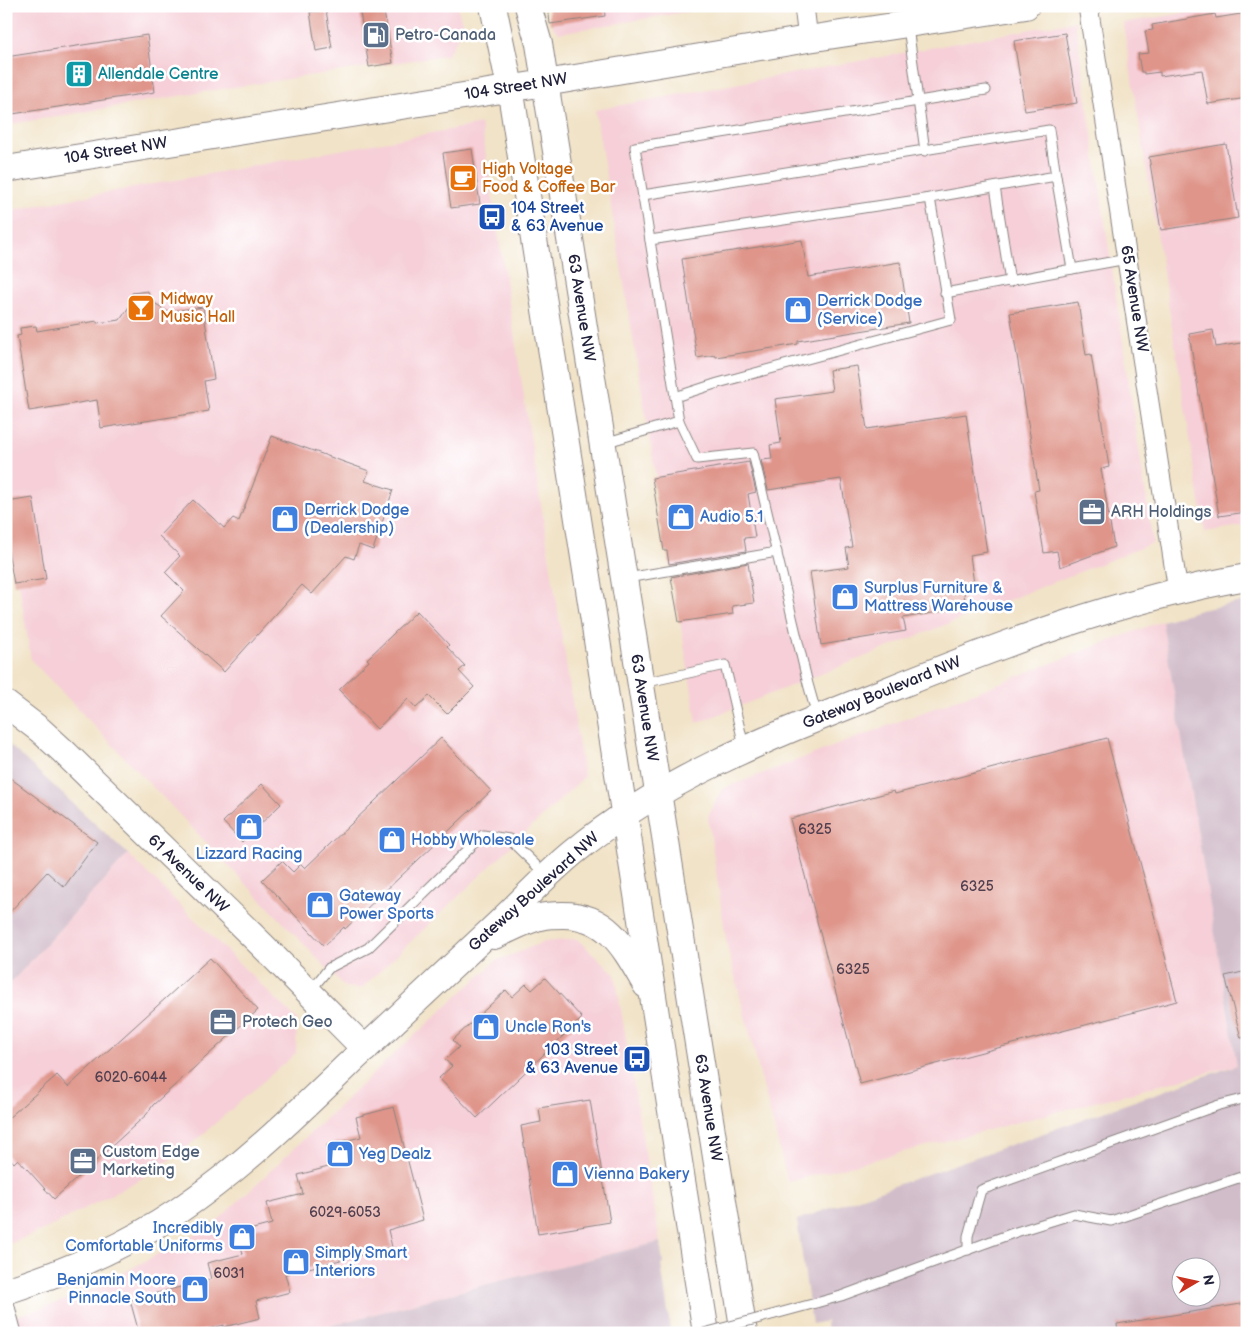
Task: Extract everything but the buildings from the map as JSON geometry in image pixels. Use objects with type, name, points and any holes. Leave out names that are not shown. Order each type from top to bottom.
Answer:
[{"type":"main road","points":[[493,6],[510,87],[705,1333]]},
{"type":"main road","name":"63 Avenue NW","points":[[528,6],[539,44],[744,1333]]},
{"type":"main road","name":"104 Street NW","points":[[6,168],[510,87],[545,83],[808,39],[1026,6]]},
{"type":"main road","name":"Gateway Boulevard NW","points":[[6,1292],[74,1266],[129,1240],[178,1211],[245,1160],[286,1124],[571,854],[625,815],[688,777],[817,718],[957,662],[1062,624],[1178,591],[1247,577]]},
{"type":"main road","name":"61 Avenue NW","points":[[6,704],[40,730],[63,751],[365,1049]]},
{"type":"main road","points":[[477,944],[540,917],[572,915],[590,919],[606,928],[619,940],[652,996]]},
{"type":"street","points":[[804,6],[808,39]]},
{"type":"street","name":"65 Avenue NW","points":[[1088,6],[1178,591]]},
{"type":"lane","points":[[907,24],[925,151]]},
{"type":"lane","points":[[817,718],[754,453],[697,459],[679,421],[635,147],[986,90]]},
{"type":"lane","points":[[642,196],[1048,130],[1072,269]]},
{"type":"lane","points":[[650,240],[930,198],[1056,176]]},
{"type":"lane","points":[[995,187],[1010,282]]},
{"type":"lane","points":[[676,397],[718,383],[951,320],[930,198]]},
{"type":"lane","points":[[946,293],[1127,258]]},
{"type":"lane","points":[[602,444],[679,421]]},
{"type":"lane","points":[[624,578],[777,552]]},
{"type":"lane","points":[[640,684],[725,665],[745,750]]},
{"type":"lane","points":[[309,992],[329,968],[368,948],[483,835],[509,839],[548,876]]},
{"type":"lane","points":[[968,1250],[968,1236],[981,1190],[1210,1108],[1247,1098]]},
{"type":"lane","points":[[705,1333],[841,1296],[1016,1232],[1074,1214],[1111,1221],[1247,1175]]},
{"type":"lane","points":[[6,1292],[17,1333]]},
{"type":"shaded area","points":[[6,6],[457,6],[464,28],[447,55],[215,90],[6,125]]},
{"type":"shaded area","points":[[547,6],[722,6],[559,33],[553,27]]},
{"type":"shaded area","points":[[1227,6],[1247,6],[1247,525],[1205,532],[1123,23]]},
{"type":"shaded area","points":[[1075,21],[1153,543],[697,723],[595,110]]},
{"type":"shaded area","points":[[481,124],[584,777],[361,989],[345,987],[31,660],[6,502],[6,211]]},
{"type":"shaded area","points":[[1247,601],[1247,1333],[827,1333],[826,1321],[812,1324],[797,1220],[1237,1065],[1162,621],[1200,610]]},
{"type":"shaded area","points":[[1162,621],[1237,1065],[788,1182],[727,946],[708,817],[722,789]]},
{"type":"shaded area","points":[[6,742],[128,854],[6,988]]},
{"type":"shaded area","points":[[128,854],[297,1020],[296,1053],[195,1141],[154,1172],[44,1230],[6,1245],[6,988]]},
{"type":"shaded area","points":[[577,939],[615,974],[660,1242],[496,1282],[303,1333],[6,1333],[6,1318],[37,1310],[92,1290],[215,1223],[496,961],[544,942]]},
{"type":"shaded area","points":[[660,1242],[663,1264],[661,1265],[671,1333],[303,1333],[496,1282]]},
{"type":"place","name":"Petro-Canada","points":[[376,35]]},
{"type":"place","name":"Allendale Centre","points":[[79,74]]},
{"type":"place","name":"High Voltage Food & Coffee Bar","points":[[463,178]]},
{"type":"place","name":"104 Street & 63 Avenue","points":[[492,217]]},
{"type":"place","name":"Midway Music Hall","points":[[141,308]]},
{"type":"place","name":"Derrick Dodge (Service)","points":[[798,310]]},
{"type":"place","name":"ARH Holdings","points":[[1092,512]]},
{"type":"place","name":"Audio 5.1","points":[[681,517]]},
{"type":"place","name":"Derrick Dodge (Dealership)","points":[[285,519]]},
{"type":"place","name":"Surplus Furniture & Mattress Warehouse","points":[[845,597]]},
{"type":"place","name":"Lizzard Racing","points":[[249,827]]},
{"type":"place","name":"Hobby Wholesale","points":[[392,840]]},
{"type":"place","name":"Gateway Power Sports","points":[[320,905]]},
{"type":"place","name":"Protech Geo","points":[[223,1022]]},
{"type":"place","name":"Uncle Ron's","points":[[486,1027]]},
{"type":"place","name":"103 Street & 63 Avenue","points":[[637,1059]]},
{"type":"place","name":"Yeg Dealz","points":[[340,1154]]},
{"type":"place","name":"Custom Edge Marketing","points":[[83,1161]]},
{"type":"place","name":"Vienna Bakery","points":[[565,1174]]},
{"type":"place","name":"Incredibly Comfortable Uniforms","points":[[242,1237]]},
{"type":"place","name":"Simply Smart Interiors","points":[[296,1262]]},
{"type":"place","name":"Benjamin Moore Pinnacle South","points":[[195,1289]]}]
